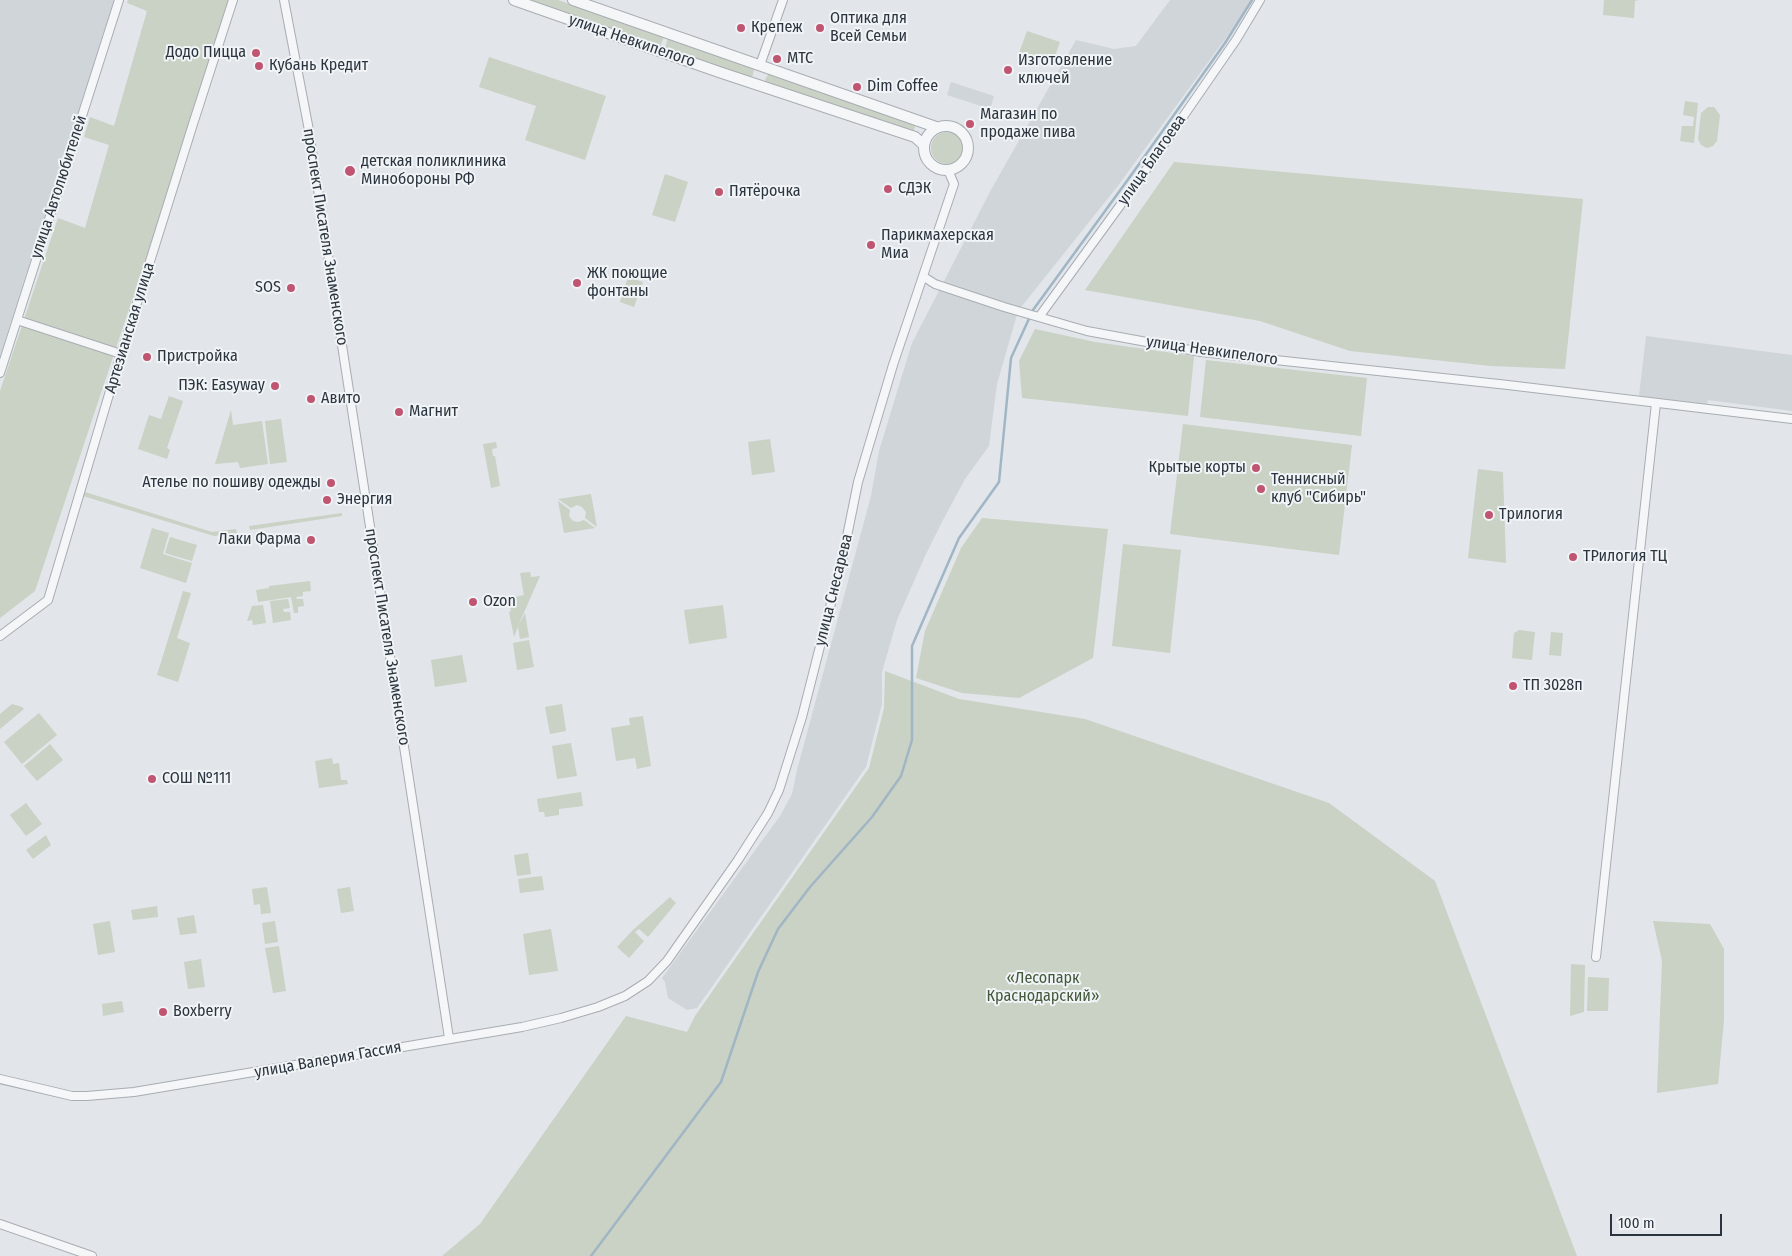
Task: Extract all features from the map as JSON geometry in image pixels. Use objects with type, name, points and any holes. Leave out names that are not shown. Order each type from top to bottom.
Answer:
[{"type":"street","name":"улица Автолюбителей","points":[[0,373],[119,0]]},
{"type":"street","name":"Артезианская улица","points":[[0,636],[48,600],[121,354],[233,0]]},
{"type":"street","name":"проспект Писателя Знаменского","points":[[284,0],[308,125],[449,1038]]},
{"type":"street","name":"улица Невкипелого","points":[[514,0],[915,138],[924,145]]},
{"type":"street","name":"улица Невкипелого","points":[[572,0],[936,128]]},
{"type":"street","points":[[750,82],[756,77],[761,65],[783,0]]},
{"type":"street","name":"улица Благоева","points":[[1036,317],[1151,163],[1236,40],[1260,0]]},
{"type":"street","points":[[761,65],[764,72],[761,79],[762,86]]},
{"type":"street","points":[[946,125],[955,127],[963,133],[968,141],[968,151],[965,160],[958,167],[942,170],[932,165],[926,156],[924,145],[928,135],[936,128],[946,125]]},
{"type":"street","name":"улица Снесарева","points":[[648,981],[667,962],[738,860],[768,813],[785,774],[802,716],[843,556],[858,482],[894,365],[954,184],[948,170]]},
{"type":"street","name":"улица Невкипелого","points":[[924,277],[934,284],[1036,317],[1088,331],[1201,352],[1508,385],[1792,419]]},
{"type":"street","points":[[17,320],[121,354]]},
{"type":"street","points":[[1596,957],[1656,403]]},
{"type":"street","name":"улица Валерия Гассия","points":[[0,1079],[57,1093],[87,1096],[134,1092],[522,1027],[598,1007],[625,996],[648,981]]},
{"type":"street","points":[[0,1224],[92,1256]]},
{"type":"shaded area","points":[[0,0],[114,0],[0,356]]},
{"type":"shaded area","points":[[1170,0],[1252,0],[1117,187],[1018,311],[997,384],[989,446],[965,479],[943,520],[897,620],[882,672],[882,704],[866,767],[697,1008],[687,1010],[668,998],[665,982],[662,978],[780,816],[792,794],[871,496],[879,451],[912,343],[992,188],[1076,40],[1114,49],[1136,46]]},
{"type":"shaded area","points":[[951,82],[994,96],[990,109],[947,95]]},
{"type":"shaded area","points":[[1646,336],[1792,355],[1792,411],[1708,400],[1707,404],[1639,396]]},
{"type":"green space","points":[[128,0],[232,0],[35,591],[0,618],[0,391],[58,218],[85,228],[109,145],[84,137],[90,117],[114,126],[147,11],[127,3]]},
{"type":"green space","points":[[525,0],[558,0],[664,37],[660,46]]},
{"type":"green space","points":[[1604,0],[1639,0],[1635,1],[1634,18],[1603,15]]},
{"type":"green space","points":[[1027,31],[1060,42],[1052,64],[1019,53]]},
{"type":"green space","points":[[668,38],[754,67],[753,75],[750,77],[665,48]]},
{"type":"green space","points":[[489,57],[606,96],[585,160],[525,140],[536,106],[479,87]]},
{"type":"green space","points":[[769,73],[916,124],[913,133],[766,82],[765,80]]},
{"type":"green space","points":[[1685,101],[1698,103],[1694,143],[1680,141],[1682,126],[1693,126],[1694,117],[1683,115]]},
{"type":"green space","points":[[1708,107],[1714,107],[1720,115],[1717,141],[1713,146],[1707,148],[1701,145],[1698,139],[1701,113]]},
{"type":"green space","points":[[947,132],[959,136],[963,148],[959,160],[947,164],[935,160],[931,148],[935,136]]},
{"type":"green space","points":[[1174,162],[1583,199],[1565,369],[1491,366],[1350,351],[1260,321],[1085,290]]},
{"type":"green space","points":[[665,174],[688,182],[675,222],[652,215]]},
{"type":"green space","points":[[628,277],[643,282],[634,307],[620,302]]},
{"type":"green space","points":[[1035,329],[1095,342],[1194,356],[1188,416],[1022,398],[1019,361]]},
{"type":"green space","points":[[1206,360],[1367,378],[1361,436],[1200,417]]},
{"type":"green space","points":[[169,396],[183,401],[167,448],[170,450],[167,459],[138,449],[149,415],[161,419]]},
{"type":"green space","points":[[231,410],[233,425],[262,421],[268,464],[240,468],[238,462],[215,464]]},
{"type":"green space","points":[[281,419],[287,462],[270,464],[265,421]]},
{"type":"green space","name":"Теннисный клуб \"Сибирь\"","points":[[1183,424],[1352,445],[1339,555],[1170,534]]},
{"type":"green space","points":[[770,439],[775,472],[752,475],[748,442]]},
{"type":"green space","points":[[496,442],[497,448],[492,449],[500,486],[491,488],[483,444]]},
{"type":"green space","name":"Трилогия","points":[[1478,469],[1503,472],[1506,563],[1468,558]]},
{"type":"green space","points":[[85,492],[212,532],[236,529],[237,533],[214,536],[83,496]]},
{"type":"green space","points":[[591,494],[597,527],[585,518],[586,512],[582,507],[577,505],[571,508],[558,499]]},
{"type":"green space","points":[[558,501],[570,510],[569,516],[573,521],[584,520],[595,528],[564,533]]},
{"type":"green space","points":[[342,513],[342,516],[250,530],[249,526]]},
{"type":"green space","points":[[982,518],[1108,529],[1093,658],[1019,698],[962,693],[916,678],[925,631],[961,548]]},
{"type":"green space","points":[[152,528],[169,533],[163,554],[192,563],[186,583],[140,568]]},
{"type":"green space","points":[[170,537],[197,545],[192,561],[165,553]]},
{"type":"green space","points":[[1123,544],[1181,550],[1170,653],[1112,646]]},
{"type":"green space","points":[[530,572],[531,577],[540,576],[518,626],[525,613],[529,637],[520,639],[518,627],[514,637],[509,612],[511,611],[510,606],[517,604],[515,597],[524,595],[520,573]]},
{"type":"green space","points":[[310,581],[311,591],[303,592],[303,596],[296,597],[297,599],[303,599],[304,606],[298,607],[298,613],[294,613],[291,597],[258,602],[256,590],[269,588],[269,586]]},
{"type":"green space","points":[[183,591],[191,593],[177,638],[190,643],[178,682],[157,675]]},
{"type":"green space","points":[[288,599],[290,608],[283,609],[284,612],[290,612],[291,620],[273,623],[270,601]]},
{"type":"green space","points":[[263,605],[266,623],[253,625],[252,620],[247,621],[252,606]]},
{"type":"green space","points":[[723,605],[727,638],[689,644],[684,610]]},
{"type":"green space","points":[[1519,630],[1535,632],[1532,660],[1512,658],[1514,633]]},
{"type":"green space","points":[[1551,632],[1563,633],[1561,656],[1549,655]]},
{"type":"green space","points":[[529,640],[534,667],[517,670],[513,643]]},
{"type":"green space","points":[[462,655],[467,682],[435,687],[431,660]]},
{"type":"green space","name":"«Лесопарк Краснодарский»","points":[[885,671],[959,699],[1085,719],[1329,803],[1435,881],[1577,1256],[442,1256],[480,1224],[626,1016],[687,1032],[695,1016],[869,768],[884,708]]},
{"type":"green space","points":[[12,704],[24,709],[0,729],[0,714]]},
{"type":"green space","points":[[562,704],[566,731],[550,734],[545,707]]},
{"type":"green space","points":[[39,713],[57,735],[22,764],[4,742]]},
{"type":"green space","points":[[643,716],[651,766],[637,769],[635,758],[616,761],[611,728],[630,725],[629,718]]},
{"type":"green space","points":[[571,743],[577,776],[557,779],[552,746]]},
{"type":"green space","points":[[50,744],[63,760],[37,781],[24,766]]},
{"type":"green space","points":[[332,758],[333,764],[339,763],[341,780],[347,780],[348,784],[319,788],[315,761]]},
{"type":"green space","points":[[581,792],[583,806],[559,809],[559,815],[545,817],[544,812],[539,812],[537,799]]},
{"type":"green space","points":[[26,803],[42,824],[26,836],[10,815]]},
{"type":"green space","points":[[46,835],[51,845],[33,859],[26,850]]},
{"type":"green space","points":[[528,853],[531,874],[517,876],[514,855]]},
{"type":"green space","points":[[542,876],[544,890],[520,893],[518,879]]},
{"type":"green space","points":[[267,887],[271,913],[261,914],[260,904],[254,905],[252,889]]},
{"type":"green space","points":[[350,887],[354,911],[341,913],[337,889]]},
{"type":"green space","points":[[670,897],[676,903],[648,937],[639,929],[635,932],[644,941],[629,958],[617,947]]},
{"type":"green space","points":[[157,906],[158,917],[133,920],[131,910]]},
{"type":"green space","points":[[194,915],[197,933],[180,935],[177,918]]},
{"type":"green space","points":[[110,921],[115,952],[98,955],[93,924]]},
{"type":"green space","points":[[275,921],[278,942],[265,944],[262,923]]},
{"type":"green space","points":[[1653,921],[1710,924],[1724,949],[1724,1020],[1718,1084],[1657,1093],[1662,961]]},
{"type":"green space","points":[[551,929],[558,971],[529,975],[523,934]]},
{"type":"green space","points":[[279,946],[286,991],[273,993],[265,948]]},
{"type":"green space","points":[[201,959],[205,987],[188,989],[184,962]]},
{"type":"green space","points":[[1571,964],[1585,965],[1584,1012],[1570,1016]]},
{"type":"green space","points":[[1588,977],[1609,978],[1608,1011],[1587,1011]]},
{"type":"green space","points":[[122,1001],[124,1012],[103,1016],[102,1004]]},
{"type":"waterway","points":[[591,1256],[721,1082],[758,972],[778,929],[810,887],[872,817],[901,776],[912,740],[912,646],[959,538],[999,482],[1011,358],[1033,310],[1225,43],[1252,0]]},
{"type":"place","name":"Крепеж","points":[[741,28]]},
{"type":"place","name":"Оптика для Всей Семьи","points":[[820,28]]},
{"type":"place","name":"Додо Пицца","points":[[256,53]]},
{"type":"place","name":"МТС","points":[[777,59]]},
{"type":"place","name":"Кубань Кредит","points":[[259,66]]},
{"type":"place","name":"Изготовление ключей","points":[[1008,70]]},
{"type":"place","name":"Dim Coffee","points":[[857,87]]},
{"type":"place","name":"Магазин по продаже пива","points":[[970,124]]},
{"type":"place","name":"детская поликлиника Минобороны РФ","points":[[350,171]]},
{"type":"place","name":"СДЭК","points":[[888,189]]},
{"type":"place","name":"Пятёрочка","points":[[719,192]]},
{"type":"place","name":"Парикмахерская Миа","points":[[871,245]]},
{"type":"place","name":"ЖК поющие фонтаны","points":[[577,283]]},
{"type":"place","name":"SOS","points":[[291,288]]},
{"type":"place","name":"Пристройка","points":[[147,357]]},
{"type":"place","name":"ПЭК: Easyway","points":[[275,386]]},
{"type":"place","name":"Авито","points":[[311,399]]},
{"type":"place","name":"Магнит","points":[[399,412]]},
{"type":"place","name":"Крытые корты","points":[[1256,468]]},
{"type":"place","name":"Ателье по пошиву одежды","points":[[331,483]]},
{"type":"place","name":"Теннисный клуб \"Сибирь\"","points":[[1261,489]]},
{"type":"place","name":"Энергия","points":[[327,500]]},
{"type":"place","name":"Трилогия","points":[[1489,515]]},
{"type":"place","name":"Лаки Фарма","points":[[311,540]]},
{"type":"place","name":"ТРилогия ТЦ","points":[[1573,557]]},
{"type":"place","name":"Ozon","points":[[473,602]]},
{"type":"place","name":"ТП 3028п","points":[[1513,686]]},
{"type":"place","name":"СОШ №111","points":[[152,779]]},
{"type":"place","name":"Boxberry","points":[[163,1012]]}]
